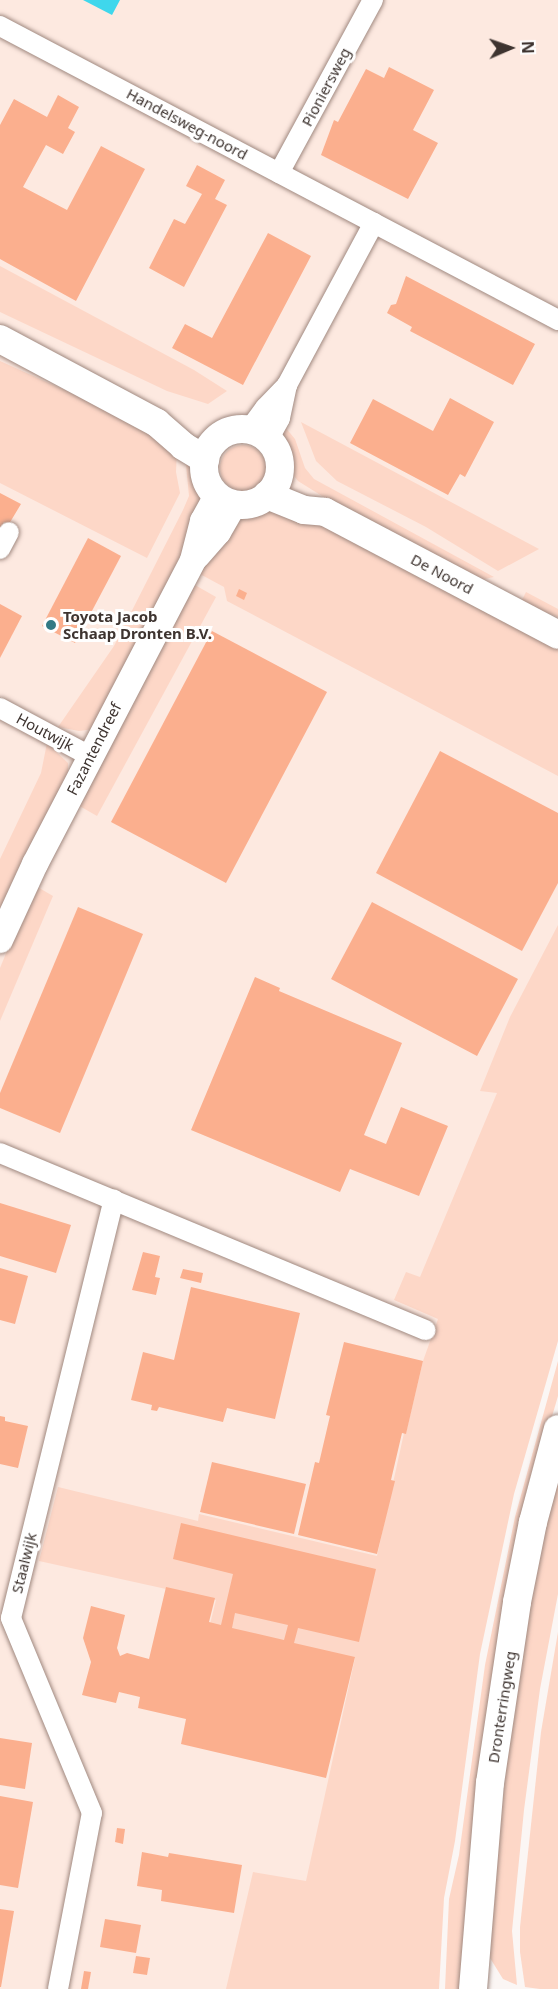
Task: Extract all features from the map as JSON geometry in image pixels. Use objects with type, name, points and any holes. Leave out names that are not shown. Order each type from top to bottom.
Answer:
[{"type":"main road","points":[[0,339],[157,423],[182,428],[209,450]]},
{"type":"main road","points":[[227,432],[259,435],[278,458],[273,486],[248,504],[226,500],[207,483],[209,450],[227,432]]},
{"type":"main road","name":"De Noord","points":[[273,486],[312,495],[326,512],[558,635]]},
{"type":"main road","name":"Dronterringweg","points":[[473,1989],[490,1783],[517,1602],[533,1522],[558,1429]]},
{"type":"street","name":"Pioniersweg","points":[[279,173],[372,0]]},
{"type":"street","name":"Handelsweg-noord","points":[[0,26],[558,320]]},
{"type":"street","points":[[259,435],[280,418],[287,385],[374,223]]},
{"type":"street","name":"Fazantendreef","points":[[0,940],[90,756],[193,561],[203,521],[226,500]]},
{"type":"street","name":"Houtwijk","points":[[0,708],[90,756]]},
{"type":"street","points":[[0,1153],[426,1330]]},
{"type":"street","name":"Staalwijk","points":[[58,1989],[92,1813],[11,1618],[114,1200]]},
{"type":"shaded area","points":[[0,0],[558,0],[558,1276],[375,1989],[0,1989]]},
{"type":"shaded area","points":[[0,266],[194,370],[227,391],[208,404],[167,391],[0,312]]},
{"type":"shaded area","points":[[0,361],[142,425],[177,450],[176,472],[180,493],[147,558],[0,483]]},
{"type":"shaded area","points":[[301,422],[539,549],[498,571],[426,527],[337,481],[316,461]]},
{"type":"shaded area","points":[[285,427],[295,439],[305,468],[314,479],[494,577],[480,580],[346,511],[298,481],[290,471],[283,446],[282,434]]},
{"type":"shaded area","points":[[243,445],[259,452],[266,468],[259,484],[243,491],[227,484],[220,468],[227,452]]},
{"type":"shaded area","points":[[185,455],[192,459],[198,473],[203,502],[155,615],[94,729],[79,731],[58,727],[114,646],[183,510],[189,496]]},
{"type":"shaded area","points":[[264,508],[286,508],[558,645],[558,776],[227,601],[224,587],[198,573],[242,515]]},
{"type":"shaded area","points":[[195,585],[216,597],[97,816],[76,804]]},
{"type":"shaded area","points":[[526,592],[558,609],[558,617],[521,602]]},
{"type":"shaded area","points":[[47,743],[68,763],[68,780],[0,924],[0,859],[41,773]]},
{"type":"shaded area","points":[[34,885],[53,896],[0,1021],[0,968]]},
{"type":"shaded area","points":[[558,925],[558,1341],[514,1494],[480,1654],[455,1841],[444,1898],[439,1989],[226,1989],[253,1872],[306,1881],[355,1658],[210,1624],[216,1600],[39,1561],[58,1487],[198,1521],[199,1514],[377,1556],[404,1433],[406,1433],[423,1361],[438,1319],[394,1300],[406,1272],[420,1277],[497,1093],[480,1091],[510,1017]]},
{"type":"shaded area","points":[[558,1361],[558,1396],[548,1430],[471,1842],[460,1989],[445,1989],[449,1899],[459,1855],[485,1665],[515,1517]]},
{"type":"shaded area","points":[[558,1466],[558,1594],[540,1689],[524,1810],[512,1931],[517,1985],[503,1979],[490,1958],[492,1899],[521,1631]]},
{"type":"shaded area","points":[[558,1632],[558,1989],[540,1989],[525,1987],[520,1952],[520,1927],[541,1732]]},
{"type":"water","points":[[83,0],[120,0],[112,15]]},
{"type":"building","points":[[389,67],[434,90],[413,130],[438,143],[408,199],[321,155],[334,120],[338,122],[366,69],[384,78]]},
{"type":"building","points":[[58,95],[79,107],[68,128],[75,132],[63,154],[46,145],[23,187],[67,210],[101,146],[145,169],[76,301],[0,259],[0,125],[14,99],[47,117]]},
{"type":"building","points":[[197,165],[225,180],[215,199],[227,205],[184,287],[149,268],[174,219],[185,224],[202,194],[186,186]]},
{"type":"building","points":[[268,233],[311,256],[243,385],[172,348],[185,324],[212,338]]},
{"type":"building","points":[[406,276],[535,344],[513,385],[410,331],[412,327],[387,313],[391,305],[396,304]]},
{"type":"building","points":[[450,398],[494,422],[465,477],[460,474],[448,495],[350,443],[373,399],[433,431]]},
{"type":"building","points":[[0,493],[21,504],[9,524],[4,522],[0,529]]},
{"type":"building","points":[[88,538],[121,556],[75,643],[42,626]]},
{"type":"building","points":[[239,589],[247,593],[244,600],[236,596]]},
{"type":"building","points":[[0,604],[22,616],[0,658]]},
{"type":"building","points":[[212,631],[327,692],[226,883],[111,822]]},
{"type":"building","points":[[440,751],[558,813],[558,883],[522,951],[376,873]]},
{"type":"building","points":[[372,902],[518,979],[477,1056],[331,979]]},
{"type":"building","points":[[78,907],[143,934],[60,1133],[0,1108],[0,1093]]},
{"type":"building","points":[[255,977],[280,988],[279,991],[402,1043],[364,1135],[386,1144],[401,1107],[448,1126],[419,1196],[350,1169],[340,1192],[191,1130]]},
{"type":"building","points":[[0,1203],[71,1225],[56,1273],[0,1256]]},
{"type":"building","points":[[143,1252],[160,1256],[155,1277],[160,1278],[156,1295],[132,1290]]},
{"type":"building","points":[[0,1268],[28,1276],[15,1324],[0,1320]]},
{"type":"building","points":[[183,1269],[203,1273],[201,1283],[180,1278]]},
{"type":"building","points":[[191,1287],[300,1313],[275,1419],[227,1408],[223,1422],[159,1407],[157,1411],[151,1410],[152,1405],[131,1400],[143,1352],[174,1360]]},
{"type":"building","points":[[344,1342],[423,1361],[406,1434],[402,1433],[391,1480],[395,1481],[377,1554],[298,1535],[315,1462],[319,1463],[330,1416],[326,1415]]},
{"type":"building","points":[[0,1416],[5,1417],[5,1421],[28,1426],[18,1468],[0,1464]]},
{"type":"building","points":[[212,1462],[306,1484],[294,1534],[200,1512]]},
{"type":"building","points":[[181,1523],[376,1569],[359,1642],[298,1628],[294,1643],[355,1657],[326,1778],[181,1744],[186,1719],[138,1708],[140,1697],[119,1692],[116,1703],[82,1695],[91,1662],[83,1638],[91,1606],[125,1615],[117,1648],[120,1656],[127,1653],[149,1659],[166,1587],[215,1598],[209,1622],[221,1625],[233,1574],[173,1559]],"holes":[[[235,1613],[288,1625],[284,1640],[232,1628]]]},
{"type":"building","points":[[0,1738],[32,1743],[25,1789],[0,1785]]},
{"type":"building","points":[[0,1796],[33,1802],[18,1888],[0,1885]]},
{"type":"building","points":[[117,1828],[125,1829],[123,1844],[115,1842]]},
{"type":"building","points":[[142,1852],[168,1857],[169,1853],[242,1865],[234,1913],[161,1901],[162,1890],[137,1886]]},
{"type":"building","points":[[0,1909],[14,1911],[1,1987],[0,1987]]},
{"type":"building","points":[[105,1919],[141,1925],[136,1953],[100,1947]]},
{"type":"building","points":[[136,1956],[150,1958],[147,1975],[133,1973]]},
{"type":"building","points":[[84,1971],[91,1972],[88,1989],[81,1989]]},
{"type":"place","name":"Toyota Jacob Schaap Dronten B.V.","points":[[51,625]]}]
